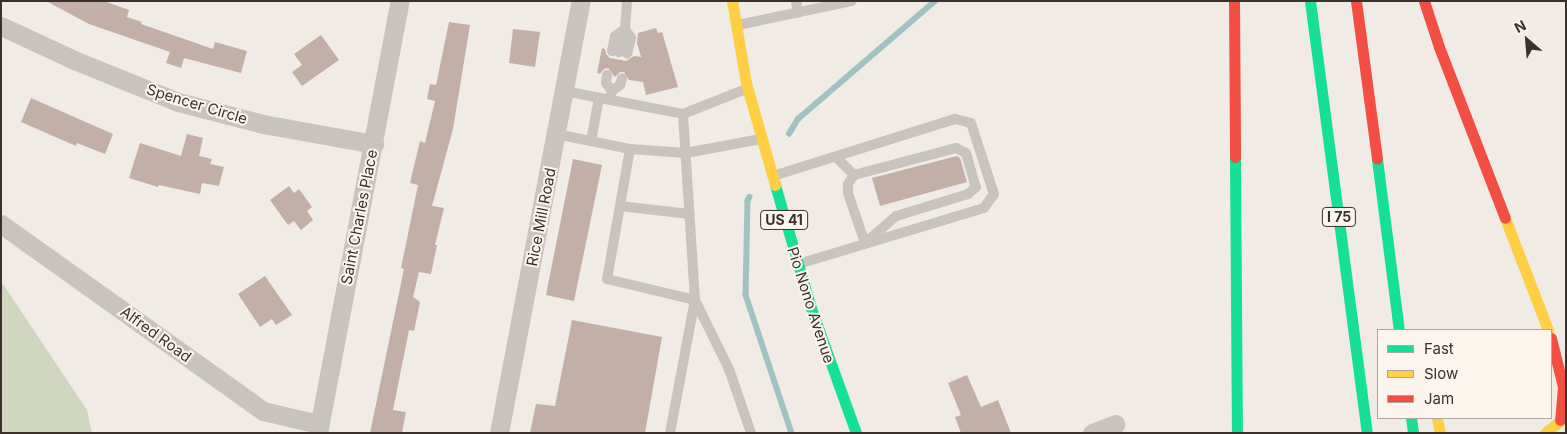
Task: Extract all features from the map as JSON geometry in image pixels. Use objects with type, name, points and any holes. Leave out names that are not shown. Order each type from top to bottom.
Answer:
[{"type":"main road","name":"Pio Nono Avenue","points":[[732,1],[748,88],[772,176],[798,265],[856,433]]},
{"type":"main road","points":[[1234,1],[1237,433]]},
{"type":"main road","name":"I 75","points":[[1310,1],[1367,433]]},
{"type":"main road","points":[[1356,1],[1399,329]]},
{"type":"main road","points":[[1424,1],[1439,47],[1548,329]]},
{"type":"main road","points":[[1390,257],[1410,321]]},
{"type":"main road","points":[[1536,301],[1557,322]]},
{"type":"main road","points":[[1546,433],[1563,418],[1563,387],[1552,341]]},
{"type":"main road","points":[[1411,419],[1413,432]]},
{"type":"main road","points":[[1437,419],[1440,433]]},
{"type":"street","name":"Saint Charles Place","points":[[318,429],[400,1]]},
{"type":"street","name":"Rice Mill Road","points":[[499,433],[581,1]]},
{"type":"street","name":"Spencer Circle","points":[[1,26],[74,60],[178,102],[263,124],[374,144]]},
{"type":"street","name":"Alfred Road","points":[[1,224],[263,412],[318,429]]},
{"type":"street","points":[[1092,433],[1115,424]]},
{"type":"lane","points":[[625,29],[615,36],[620,52],[631,38],[625,29],[627,1]]},
{"type":"lane","points":[[796,1],[798,13]]},
{"type":"lane","points":[[737,25],[852,1]]},
{"type":"lane","points":[[591,141],[614,77]]},
{"type":"lane","points":[[564,92],[607,96],[684,114],[748,88]]},
{"type":"lane","points":[[670,433],[695,300],[684,114]]},
{"type":"lane","points":[[772,176],[955,119],[971,122],[994,194],[984,208],[798,265]]},
{"type":"lane","points":[[556,134],[630,149],[686,153],[762,139]]},
{"type":"lane","points":[[956,148],[966,152],[976,186],[968,194],[896,216],[865,244],[848,193],[848,184],[854,175],[956,148]]},
{"type":"lane","points":[[630,149],[608,279],[695,300],[730,369],[751,433]]},
{"type":"lane","points":[[836,157],[854,175]]},
{"type":"lane","points":[[620,206],[690,214]]},
{"type":"green space","points":[[1,281],[87,410],[92,433],[1,433]]},
{"type":"building","points":[[46,1],[104,1],[129,10],[127,17],[142,22],[141,24],[213,49],[215,42],[247,51],[241,73],[184,58],[181,68],[166,63],[170,52],[89,24]]},
{"type":"building","points":[[449,22],[470,25],[453,129],[432,206],[444,208],[435,245],[437,245],[431,274],[419,272],[413,297],[420,302],[414,331],[409,330],[393,410],[406,412],[402,433],[370,433],[404,269],[401,268],[418,185],[410,183],[420,141],[425,143],[435,101],[427,99],[430,84],[436,85]]},
{"type":"building","points":[[656,28],[658,33],[662,32],[678,87],[646,95],[643,82],[629,80],[624,72],[620,72],[615,77],[608,68],[604,69],[600,74],[597,73],[602,48],[605,49],[606,54],[610,58],[626,61],[634,56],[641,57],[637,43],[638,33]]},
{"type":"building","points":[[513,29],[540,32],[535,67],[509,63]]},
{"type":"building","points":[[321,35],[339,60],[302,86],[292,72],[302,65],[294,54]]},
{"type":"building","points":[[31,98],[113,134],[105,154],[77,143],[76,146],[21,122]]},
{"type":"building","points":[[187,134],[203,138],[199,156],[212,159],[210,164],[224,167],[219,186],[202,183],[200,194],[159,185],[158,187],[129,178],[140,143],[181,156]]},
{"type":"building","points":[[957,156],[960,158],[967,182],[880,206],[872,178]]},
{"type":"building","points":[[573,159],[602,165],[574,301],[546,295]]},
{"type":"building","points":[[289,186],[294,193],[299,189],[312,207],[307,211],[313,220],[301,230],[294,221],[288,225],[270,200]]},
{"type":"building","points":[[265,276],[292,315],[276,325],[272,319],[260,327],[238,294]]},
{"type":"building","points":[[572,320],[662,337],[645,433],[530,433],[536,404],[555,406]]},
{"type":"building","points":[[967,375],[981,407],[998,400],[1011,433],[961,433],[955,417],[961,415],[948,383]]},
{"type":"waterway","points":[[789,134],[798,119],[935,1]]},
{"type":"waterway","points":[[750,197],[748,201],[746,295],[792,433]]},
{"type":"traffic: fast","points":[[1310,1],[1367,433]]},
{"type":"traffic: fast","points":[[1235,157],[1237,433]]},
{"type":"traffic: fast","points":[[1377,159],[1399,329]]},
{"type":"traffic: fast","points":[[775,185],[811,308],[856,433]]},
{"type":"traffic: fast","points":[[1411,419],[1413,433]]},
{"type":"traffic: slow","points":[[732,1],[746,83],[775,185]]},
{"type":"traffic: slow","points":[[1505,218],[1548,329]]},
{"type":"traffic: slow","points":[[1545,433],[1566,416]]},
{"type":"traffic: slow","points":[[1437,419],[1440,433]]},
{"type":"traffic: jam","points":[[1234,1],[1235,157]]},
{"type":"traffic: jam","points":[[1356,1],[1377,159]]},
{"type":"traffic: jam","points":[[1424,1],[1439,47],[1505,218]]},
{"type":"traffic: jam","points":[[1552,342],[1563,387],[1560,420]]}]
